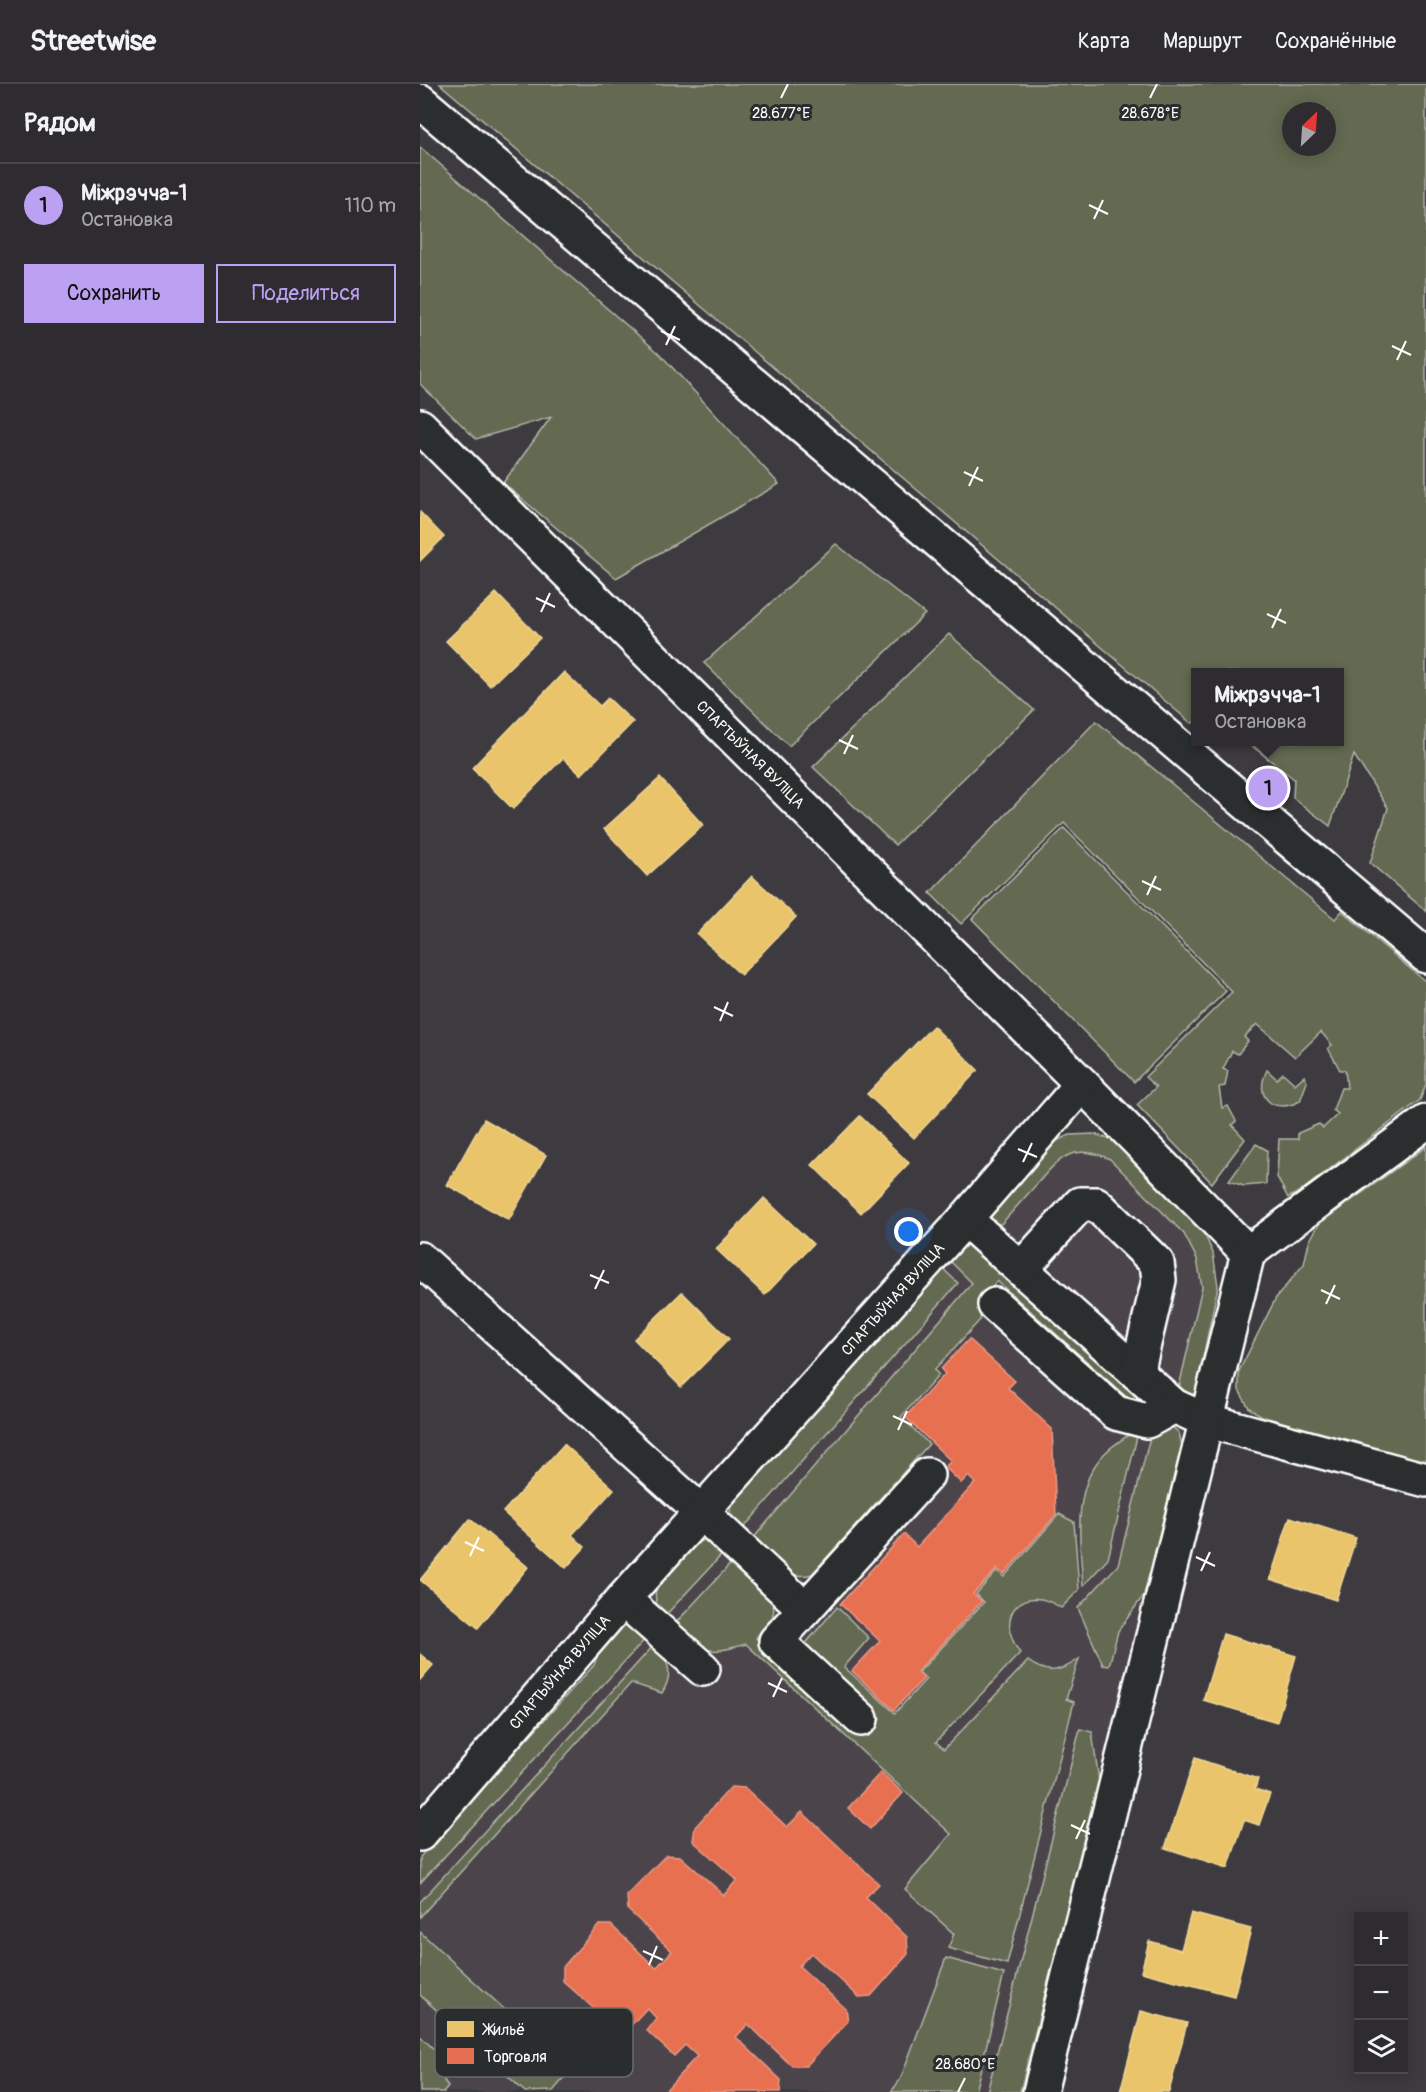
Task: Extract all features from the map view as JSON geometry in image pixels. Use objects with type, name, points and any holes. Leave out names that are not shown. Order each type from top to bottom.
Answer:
[{"type":"street","points":[[420,101],[1426,956]]},
{"type":"street","name":"СПАРТЫЎНАЯ ВУЛІЦА","points":[[420,426],[1082,1084],[1248,1253]]},
{"type":"street","name":"СПАРТЫЎНАЯ ВУЛІЦА","points":[[420,1834],[623,1599],[965,1218],[1082,1084]]},
{"type":"street","points":[[1040,2092],[1248,1253],[1426,1122]]},
{"type":"street","points":[[1021,1269],[1080,1204],[1096,1204],[1157,1263],[1159,1280],[1137,1373]]},
{"type":"street","points":[[965,1218],[1174,1406],[1205,1420],[1426,1480]]},
{"type":"street","points":[[420,1259],[701,1512],[805,1609]]},
{"type":"street","points":[[995,1305],[1116,1413],[1147,1421],[1174,1406]]},
{"type":"street","points":[[861,1719],[776,1641],[927,1475]]},
{"type":"street","points":[[623,1599],[703,1669]]},
{"type":"shaded area","points":[[1094,1134],[1213,1253],[1218,1286],[1196,1391],[1020,2092],[420,2092],[420,1857],[594,1665],[601,1644],[1047,1145],[1070,1135]]},
{"type":"green space","points":[[440,84],[1426,84],[1426,911],[1370,863],[1388,808],[1354,755],[1330,826],[1293,798],[1294,779],[1252,746],[1344,746],[1344,668],[1191,668],[1191,723]]},
{"type":"green space","points":[[420,147],[660,354],[779,484],[616,578],[503,483],[551,417],[476,439],[420,384]]},
{"type":"green space","points":[[836,544],[925,614],[789,746],[704,663]]},
{"type":"green space","points":[[949,634],[1034,710],[895,845],[813,767]]},
{"type":"green space","points":[[1096,721],[1335,919],[1342,911],[1426,982],[1426,1084],[1420,1100],[1302,1190],[1288,1198],[1277,1177],[1279,1139],[1298,1139],[1298,1133],[1319,1124],[1323,1128],[1338,1114],[1333,1110],[1341,1088],[1347,1088],[1345,1070],[1340,1070],[1328,1048],[1332,1045],[1321,1032],[1295,1057],[1257,1024],[1244,1037],[1248,1041],[1238,1054],[1232,1051],[1223,1069],[1228,1071],[1225,1086],[1219,1087],[1222,1108],[1228,1106],[1236,1121],[1232,1125],[1245,1139],[1212,1183],[1137,1105],[1156,1087],[1145,1077],[1232,992],[1064,823],[961,924],[930,893]]},
{"type":"green space","points":[[1064,828],[1226,991],[1134,1082],[972,919]]},
{"type":"green space","points":[[1267,1070],[1277,1079],[1283,1073],[1295,1084],[1304,1076],[1307,1082],[1300,1101],[1282,1106],[1268,1101],[1263,1089],[1263,1080]]},
{"type":"green space","points":[[1094,1134],[1116,1141],[1201,1227],[1213,1253],[1218,1286],[1196,1391],[1193,1395],[1186,1396],[1179,1387],[1202,1287],[1197,1259],[1184,1234],[1110,1159],[1086,1152],[1068,1156],[1052,1167],[1001,1224],[996,1224],[988,1218],[1047,1145],[1070,1135]]},
{"type":"green space","points":[[1256,1144],[1267,1150],[1266,1184],[1244,1186],[1229,1181]]},
{"type":"green space","points":[[1426,1147],[1426,1462],[1267,1419],[1249,1408],[1239,1390],[1239,1371],[1276,1298],[1304,1264],[1309,1242],[1319,1224]]},
{"type":"green space","points":[[966,1244],[973,1246],[1149,1402],[1139,1408],[997,1281],[983,1297],[980,1320],[934,1370],[939,1375],[901,1417],[929,1444],[812,1574],[803,1576],[786,1572],[751,1541],[972,1283],[947,1258],[958,1246]]},
{"type":"green space","points":[[940,1266],[958,1283],[740,1532],[731,1518],[732,1501]]},
{"type":"green space","points":[[1168,1423],[1179,1433],[1182,1446],[1144,1595],[1118,1631],[1109,1666],[1103,1665],[1078,1608],[1118,1565],[1151,1433]]},
{"type":"green space","points":[[1139,1428],[1108,1559],[1083,1586],[1080,1516],[1087,1482],[1094,1467],[1105,1453]]},
{"type":"green space","points":[[1059,1514],[1074,1522],[1079,1590],[1061,1608],[1035,1598],[1016,1606],[1011,1615],[1010,1627],[1012,1639],[1020,1653],[936,1742],[944,1749],[1028,1661],[1041,1668],[1054,1670],[1066,1667],[1079,1659],[1066,1699],[1074,1702],[1007,1964],[948,1948],[954,1934],[905,1889],[951,1834],[746,1644],[722,1650],[706,1649],[672,1627],[734,1560],[756,1579],[769,1594],[773,1603],[774,1611],[771,1620],[756,1638],[866,1735],[880,1719],[801,1649],[837,1607],[869,1638],[844,1667],[895,1713],[926,1679],[919,1672],[984,1602],[976,1594],[997,1571],[1004,1577]]},
{"type":"green space","points":[[705,1539],[718,1542],[727,1549],[663,1618],[657,1605],[658,1581],[672,1561]]},
{"type":"green space","points":[[629,1625],[648,1636],[420,1883],[420,1857],[594,1665],[601,1644],[618,1626]]},
{"type":"green space","points":[[655,1644],[667,1662],[669,1674],[662,1693],[631,1683],[420,1917],[420,1902]]},
{"type":"green space","points":[[1080,1729],[1092,1732],[1099,1781],[1020,2092],[987,2092]]},
{"type":"green space","points":[[420,1932],[503,2008],[435,2009],[420,1995]]},
{"type":"green space","points":[[946,1958],[1004,1974],[975,2092],[891,2092],[900,2080]]},
{"type":"green space","points":[[420,2036],[435,2050],[435,2077],[442,2077],[448,2087],[444,2092],[420,2092]]},
{"type":"green space","points":[[509,2077],[565,2077],[553,2091],[525,2092]]},
{"type":"building: Жильё","points":[[420,512],[444,537],[420,561]]},
{"type":"building: Жильё","points":[[496,593],[540,638],[490,686],[446,641]]},
{"type":"building: Жильё","points":[[564,672],[600,706],[608,698],[633,722],[581,775],[563,758],[513,809],[472,768]]},
{"type":"building: Жильё","points":[[660,778],[703,825],[647,876],[604,829]]},
{"type":"building: Жильё","points":[[752,876],[796,917],[741,975],[697,934]]},
{"type":"building: Жильё","points":[[933,1026],[978,1070],[914,1138],[867,1094]]},
{"type":"building: Жильё","points":[[860,1116],[909,1163],[861,1213],[812,1165]]},
{"type":"building: Жильё","points":[[484,1119],[546,1155],[509,1220],[447,1185]]},
{"type":"building: Жильё","points":[[764,1198],[813,1244],[765,1295],[716,1249]]},
{"type":"building: Жильё","points":[[682,1292],[729,1339],[681,1387],[634,1339]]},
{"type":"building: Жильё","points":[[564,1444],[614,1489],[572,1535],[585,1547],[566,1568],[503,1512]]},
{"type":"building: Жильё","points":[[1290,1517],[1356,1538],[1336,1600],[1270,1579]]},
{"type":"building: Жильё","points":[[470,1519],[528,1567],[478,1628],[420,1580]]},
{"type":"building: Жильё","points":[[1223,1634],[1296,1656],[1277,1722],[1203,1700]]},
{"type":"building: Жильё","points":[[420,1654],[433,1665],[420,1680]]},
{"type":"building: Жильё","points":[[1195,1758],[1258,1779],[1255,1789],[1270,1794],[1259,1825],[1244,1820],[1228,1868],[1165,1848]]},
{"type":"building: Жильё","points":[[1191,1913],[1251,1929],[1234,1996],[1141,1972],[1149,1941],[1181,1950]]},
{"type":"building: Жильё","points":[[1141,2011],[1187,2023],[1169,2092],[1120,2092]]},
{"type":"building: Торговля","points":[[969,1339],[1015,1381],[1008,1388],[1052,1429],[1056,1515],[1004,1574],[997,1569],[973,1594],[982,1601],[917,1672],[924,1678],[894,1710],[852,1671],[880,1641],[840,1604],[904,1534],[917,1547],[975,1483],[968,1476],[961,1483],[945,1467],[951,1461],[905,1417],[945,1374],[941,1369]]},
{"type":"building: Торговля","points":[[881,1772],[903,1793],[870,1829],[848,1808]]},
{"type":"building: Торговля","points":[[731,1787],[745,1788],[787,1827],[802,1812],[879,1884],[866,1897],[907,1937],[908,1954],[871,1996],[859,1997],[811,1953],[799,1966],[846,2009],[848,2021],[806,2066],[792,2066],[748,2024],[736,2037],[781,2080],[780,2092],[664,2092],[697,2056],[685,2045],[674,2056],[646,2030],[657,2019],[647,2008],[633,2023],[633,2008],[593,2008],[563,1981],[563,1967],[599,1925],[611,1925],[656,1968],[672,1951],[628,1910],[627,1895],[666,1855],[680,1856],[724,1895],[737,1880],[693,1841],[695,1827]]},
{"type":"place","name":"Міжрэчча-1","points":[[1268,788]]}]
